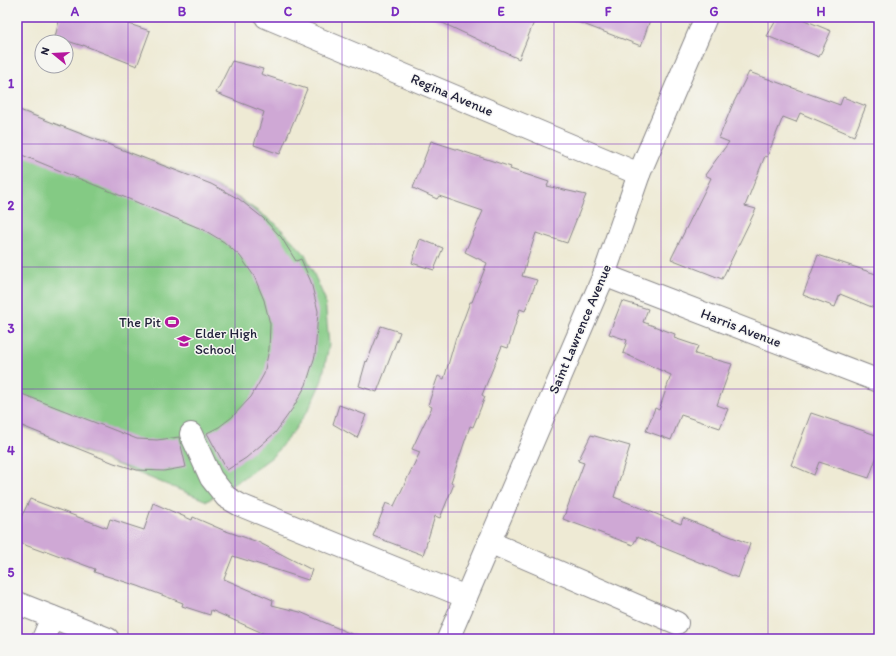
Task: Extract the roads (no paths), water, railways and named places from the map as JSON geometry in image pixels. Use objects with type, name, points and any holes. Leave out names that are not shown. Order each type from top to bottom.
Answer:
[{"type":"street","name":"Regina Avenue","points":[[266,17],[639,174]]},
{"type":"street","name":"Saint Lawrence Avenue","points":[[448,639],[604,275],[639,174],[706,17]]},
{"type":"street","name":"Harris Avenue","points":[[604,275],[879,381]]},
{"type":"street","points":[[191,434],[211,478],[226,497],[240,505],[466,597]]},
{"type":"street","points":[[489,542],[676,623]]},
{"type":"street","points":[[17,603],[108,639]]},
{"type":"street","points":[[43,639],[52,617]]},
{"type":"place","name":"The Pit","points":[[172,322]]},
{"type":"place","name":"Elder High School","points":[[184,341]]}]
